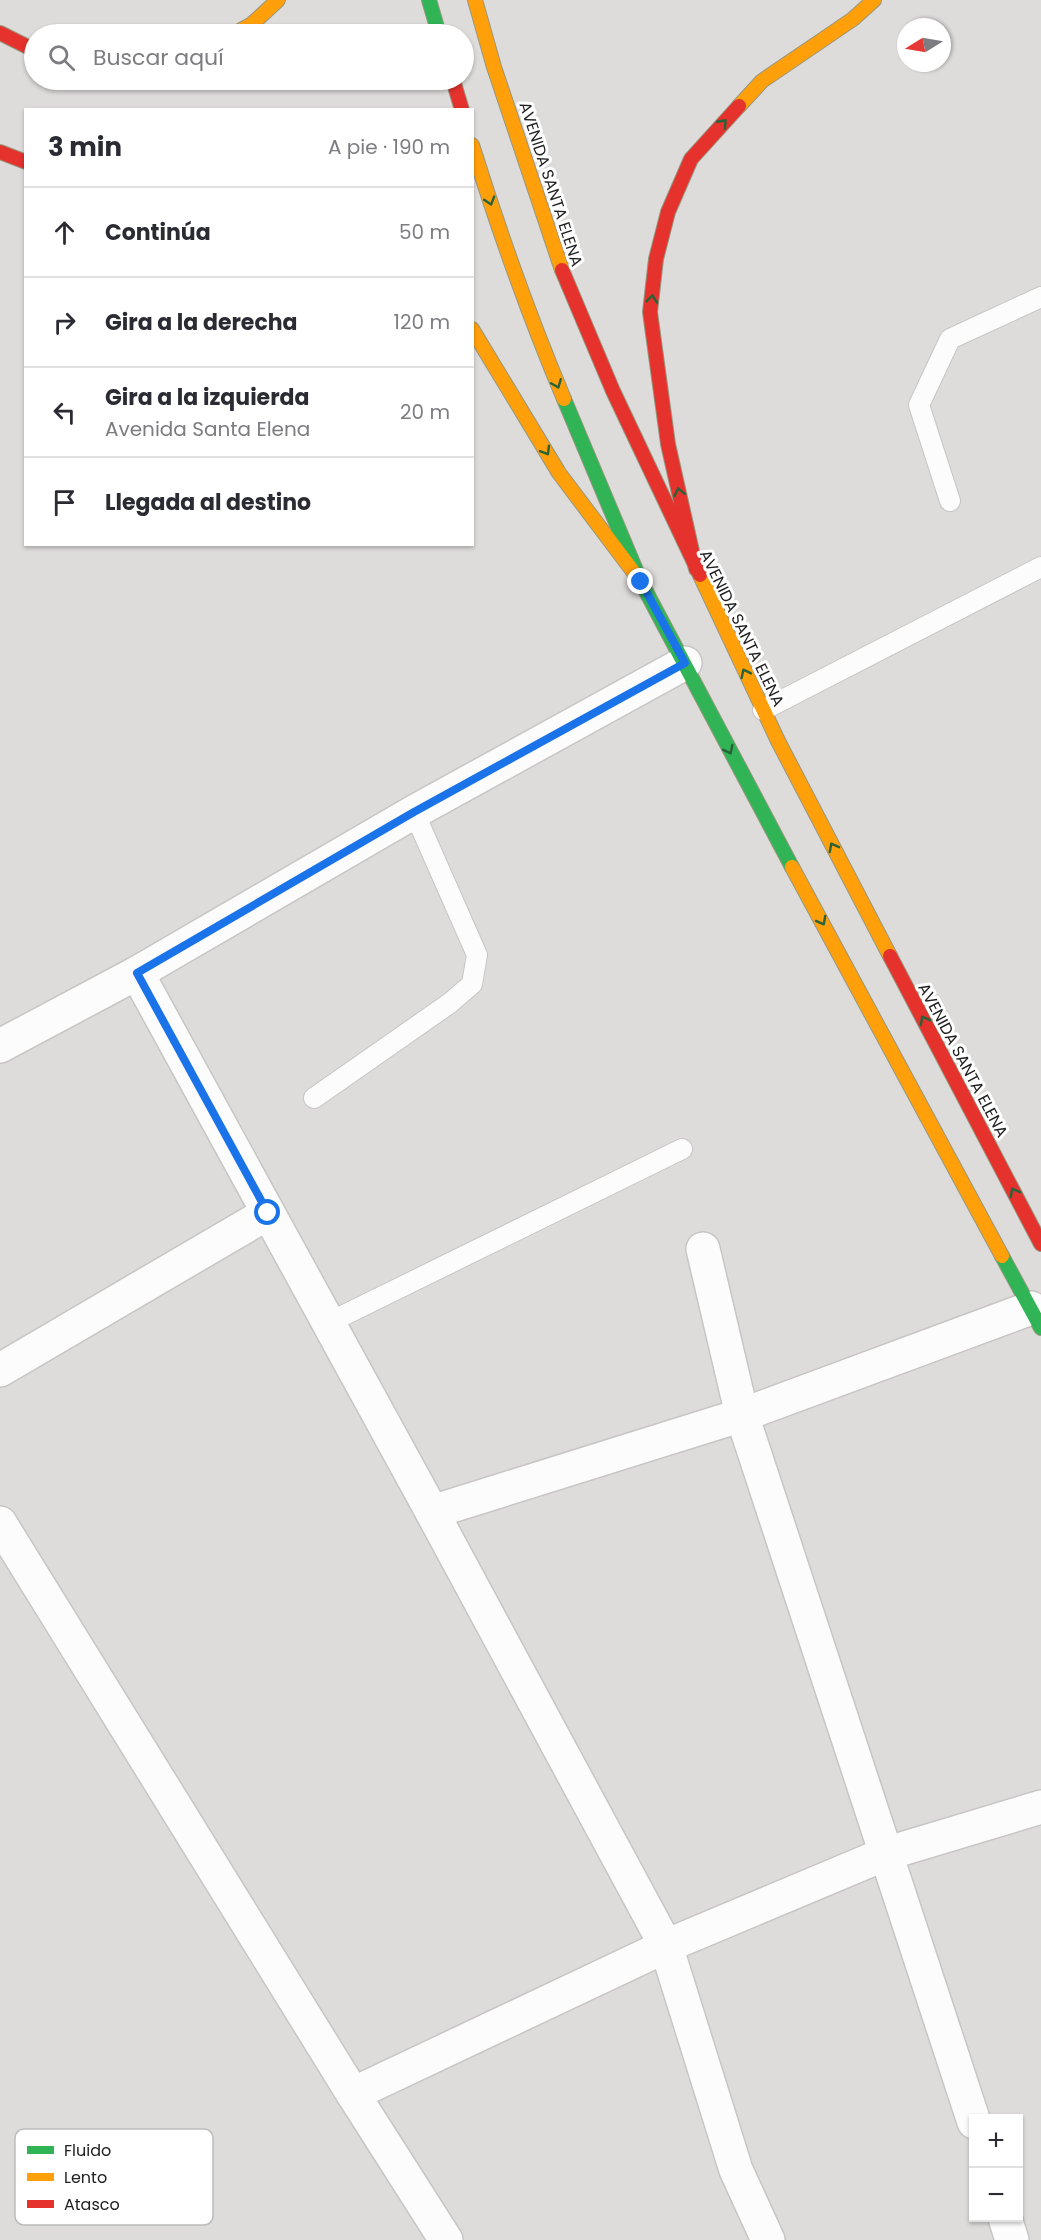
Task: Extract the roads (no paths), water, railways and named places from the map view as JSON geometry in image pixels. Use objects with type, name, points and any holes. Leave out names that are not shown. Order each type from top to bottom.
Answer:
[{"type":"street","points":[[252,24],[278,0]]},
{"type":"street","points":[[429,0],[436,24]]},
{"type":"street","name":"AVENIDA SANTA ELENA","points":[[475,0],[494,67],[564,276],[613,391],[763,710],[826,835],[1036,1222],[1041,1244]]},
{"type":"street","points":[[696,569],[668,444],[650,312],[656,259],[668,212],[691,159],[762,81],[853,19],[874,0]]},
{"type":"street","points":[[0,33],[24,45]]},
{"type":"street","points":[[456,90],[461,108]]},
{"type":"street","points":[[432,1512],[1036,1318],[737,765],[641,582],[537,336],[497,225],[474,151]]},
{"type":"street","points":[[0,152],[24,161]]},
{"type":"street","points":[[474,332],[560,473],[641,582]]},
{"type":"street","points":[[0,1046],[137,973],[414,812],[685,663]]},
{"type":"street","points":[[137,973],[666,1946],[736,2170],[768,2240]]},
{"type":"street","points":[[0,1370],[268,1213]]},
{"type":"street","points":[[703,1248],[742,1414],[971,2114]]},
{"type":"street","points":[[0,1523],[353,2094],[446,2240]]},
{"type":"street","points":[[353,2094],[666,1946],[885,1854],[1041,1807]]},
{"type":"street","points":[[1007,2222],[1012,2240]]},
{"type":"lane","points":[[950,501],[919,405],[950,339],[1041,297]]},
{"type":"lane","points":[[763,710],[1041,567]]},
{"type":"lane","points":[[314,1098],[450,1003],[472,984],[477,955],[414,812]]},
{"type":"lane","points":[[328,1323],[682,1149]]}]
